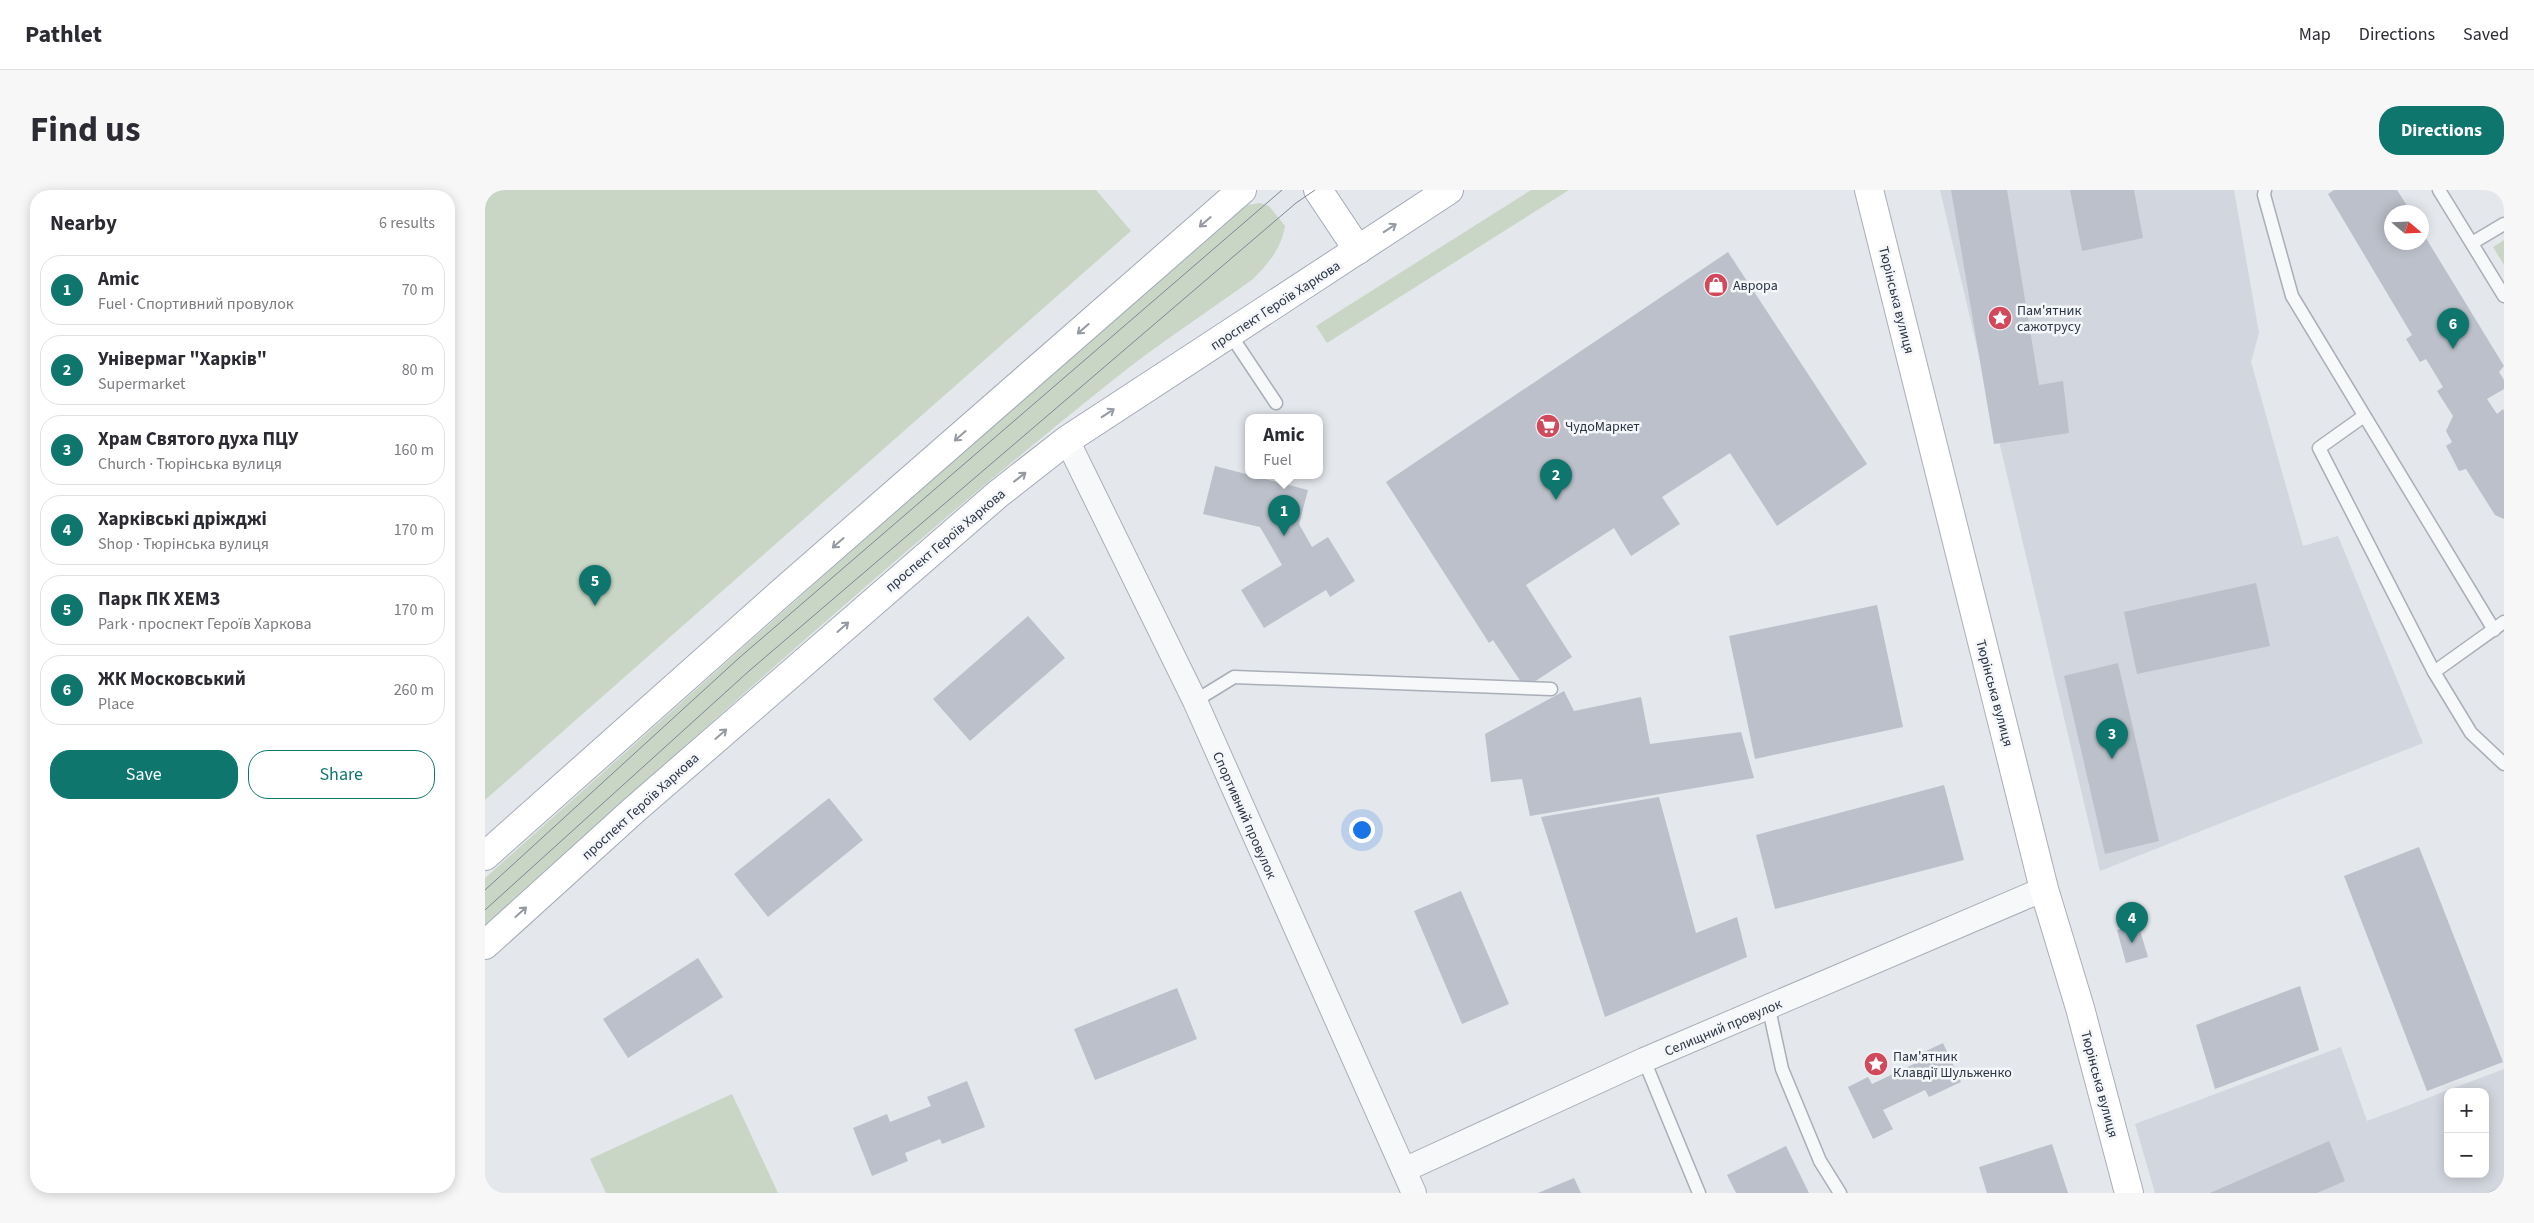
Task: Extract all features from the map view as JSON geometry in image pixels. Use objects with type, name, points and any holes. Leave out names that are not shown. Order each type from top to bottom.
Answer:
[{"type":"main road","points":[[485,856],[789,586],[1242,190]]},
{"type":"main road","points":[[1318,190],[1358,250]]},
{"type":"main road","name":"проспект Героїв Харкова","points":[[485,945],[818,648],[998,494],[1067,440],[1449,190]]},
{"type":"main road","name":"Тюрінська вулиця","points":[[1869,190],[2045,889],[2080,1008],[2129,1193]]},
{"type":"street","name":"Спортивний провулок","points":[[1067,440],[1195,701],[1414,1193]]},
{"type":"street","name":"Селищний провулок","points":[[1404,1170],[1644,1060],[1769,1009],[2045,889]]},
{"type":"lane","points":[[2265,190],[2264,195],[2292,296],[2364,416],[2499,626],[2434,672]]},
{"type":"lane","points":[[2439,190],[2504,296]]},
{"type":"lane","points":[[2472,243],[2504,224]]},
{"type":"lane","points":[[1230,334],[1276,403]]},
{"type":"lane","points":[[2364,416],[2319,448],[2434,672],[2471,733],[2504,764]]},
{"type":"lane","points":[[1195,701],[1234,677],[1551,689]]},
{"type":"lane","points":[[1769,1009],[1783,1069],[1820,1161],[1840,1193]]},
{"type":"lane","points":[[1644,1060],[1699,1193]]},
{"type":"shaded area","points":[[1940,190],[2234,190],[2259,333],[2251,362],[2303,546],[2338,536],[2423,743],[2100,871]]},
{"type":"shaded area","points":[[2341,1047],[2367,1121],[2444,1092],[2444,1178],[2489,1178],[2489,1088],[2454,1088],[2504,1069],[2504,1193],[2155,1193],[2135,1124]]},
{"type":"green space","points":[[485,190],[1096,190],[1131,231],[485,800]]},
{"type":"green space","points":[[1531,190],[1569,190],[1327,343],[1316,326]]},
{"type":"green space","points":[[1260,203],[1269,206],[1285,226],[1277,249],[1253,279],[1130,367],[952,512],[717,717],[485,926],[485,878],[1027,394],[1247,205]]},
{"type":"green space","points":[[2504,240],[2504,265],[2493,247]]},
{"type":"green space","points":[[732,1094],[778,1193],[606,1193],[590,1159]]},
{"type":"building","points":[[1951,190],[2007,190],[2039,385],[2063,381],[2069,433],[1994,444]]},
{"type":"building","points":[[2070,190],[2134,190],[2143,238],[2082,251]]},
{"type":"building","points":[[2334,190],[2397,190],[2407,205],[2384,205],[2384,250],[2429,250],[2429,243],[2504,366],[2499,372],[2504,380],[2504,389],[2487,399],[2497,414],[2503,409],[2504,411],[2504,519],[2495,515],[2466,469],[2459,471],[2446,446],[2452,442],[2446,431],[2453,416],[2437,391],[2443,387],[2426,359],[2420,362],[2406,339],[2412,335],[2328,194]]},
{"type":"building","points":[[1728,252],[1867,464],[1777,526],[1730,453],[1662,497],[1680,524],[1631,556],[1614,528],[1526,585],[1572,657],[1525,688],[1493,640],[1489,643],[1386,482]]},
{"type":"building","points":[[1215,466],[1245,474],[1245,479],[1265,479],[1308,490],[1299,524],[1312,547],[1328,537],[1355,581],[1330,597],[1326,590],[1264,628],[1241,590],[1282,565],[1260,527],[1203,514]]},
{"type":"building","points":[[2256,583],[2270,646],[2137,674],[2124,612]]},
{"type":"building","points":[[1877,605],[1903,727],[1755,759],[1729,636]]},
{"type":"building","points":[[1028,616],[1065,658],[970,741],[933,699]]},
{"type":"building","points":[[2118,663],[2159,841],[2105,854],[2064,676]]},
{"type":"building","points":[[1564,691],[1574,711],[1641,697],[1650,744],[1741,732],[1754,778],[1530,816],[1522,779],[1491,782],[1485,734]]},
{"type":"building","points":[[1944,785],[1964,860],[1775,909],[1756,835]]},
{"type":"building","points":[[1659,797],[1696,933],[1737,917],[1747,957],[1605,1017],[1541,817]]},
{"type":"building","points":[[829,798],[863,840],[768,917],[734,874]]},
{"type":"building","points":[[2419,847],[2503,1062],[2427,1091],[2344,876]]},
{"type":"building","points":[[1461,891],[1509,1004],[1462,1024],[1414,911]]},
{"type":"building","points":[[2138,924],[2148,957],[2126,963],[2117,930]]},
{"type":"building","points":[[698,958],[723,997],[628,1058],[603,1019]]},
{"type":"building","points":[[2300,986],[2319,1050],[2215,1089],[2196,1025]]},
{"type":"building","points":[[1177,988],[1197,1039],[1095,1080],[1074,1029]]},
{"type":"building","points":[[1943,1043],[1961,1082],[1929,1097],[1925,1090],[1883,1110],[1893,1129],[1873,1139],[1848,1087],[1868,1077],[1872,1084],[1916,1063],[1913,1057]]},
{"type":"building","points":[[967,1081],[985,1127],[942,1144],[940,1139],[905,1153],[908,1161],[872,1176],[853,1128],[887,1114],[890,1122],[931,1106],[927,1097]]},
{"type":"building","points":[[2329,1141],[2345,1181],[2317,1193],[2210,1193]]},
{"type":"building","points":[[2052,1144],[2068,1193],[1987,1193],[1979,1167]]},
{"type":"building","points":[[1786,1146],[1809,1193],[1736,1193],[1727,1175]]},
{"type":"building","points":[[1574,1178],[1581,1193],[1538,1193]]},
{"type":"building","points":[[2504,1185],[2504,1193],[2487,1193]]},
{"type":"tram line","points":[[485,890],[739,658],[1282,190]]},
{"type":"tram line","points":[[485,910],[749,671],[1296,203],[1315,190]]},
{"type":"place","name":"Аврора","points":[[1716,285]]},
{"type":"place","name":"Пам'ятник сажотрусу","points":[[2000,318]]},
{"type":"place","name":"ЖК Московський","points":[[2453,349]]},
{"type":"place","name":"ЧудоМаркет","points":[[1548,426]]},
{"type":"place","name":"Універмаг \"Харків\"","points":[[1556,500]]},
{"type":"place","name":"Amic","points":[[1284,536]]},
{"type":"place","name":"Парк ПК ХЕМЗ","points":[[595,606]]},
{"type":"place","name":"Храм Святого духа ПЦУ","points":[[2112,759]]},
{"type":"place","name":"Харківські дріжджі","points":[[2132,943]]},
{"type":"place","name":"Пам'ятник Клавдії Шульженко","points":[[1876,1064]]}]
